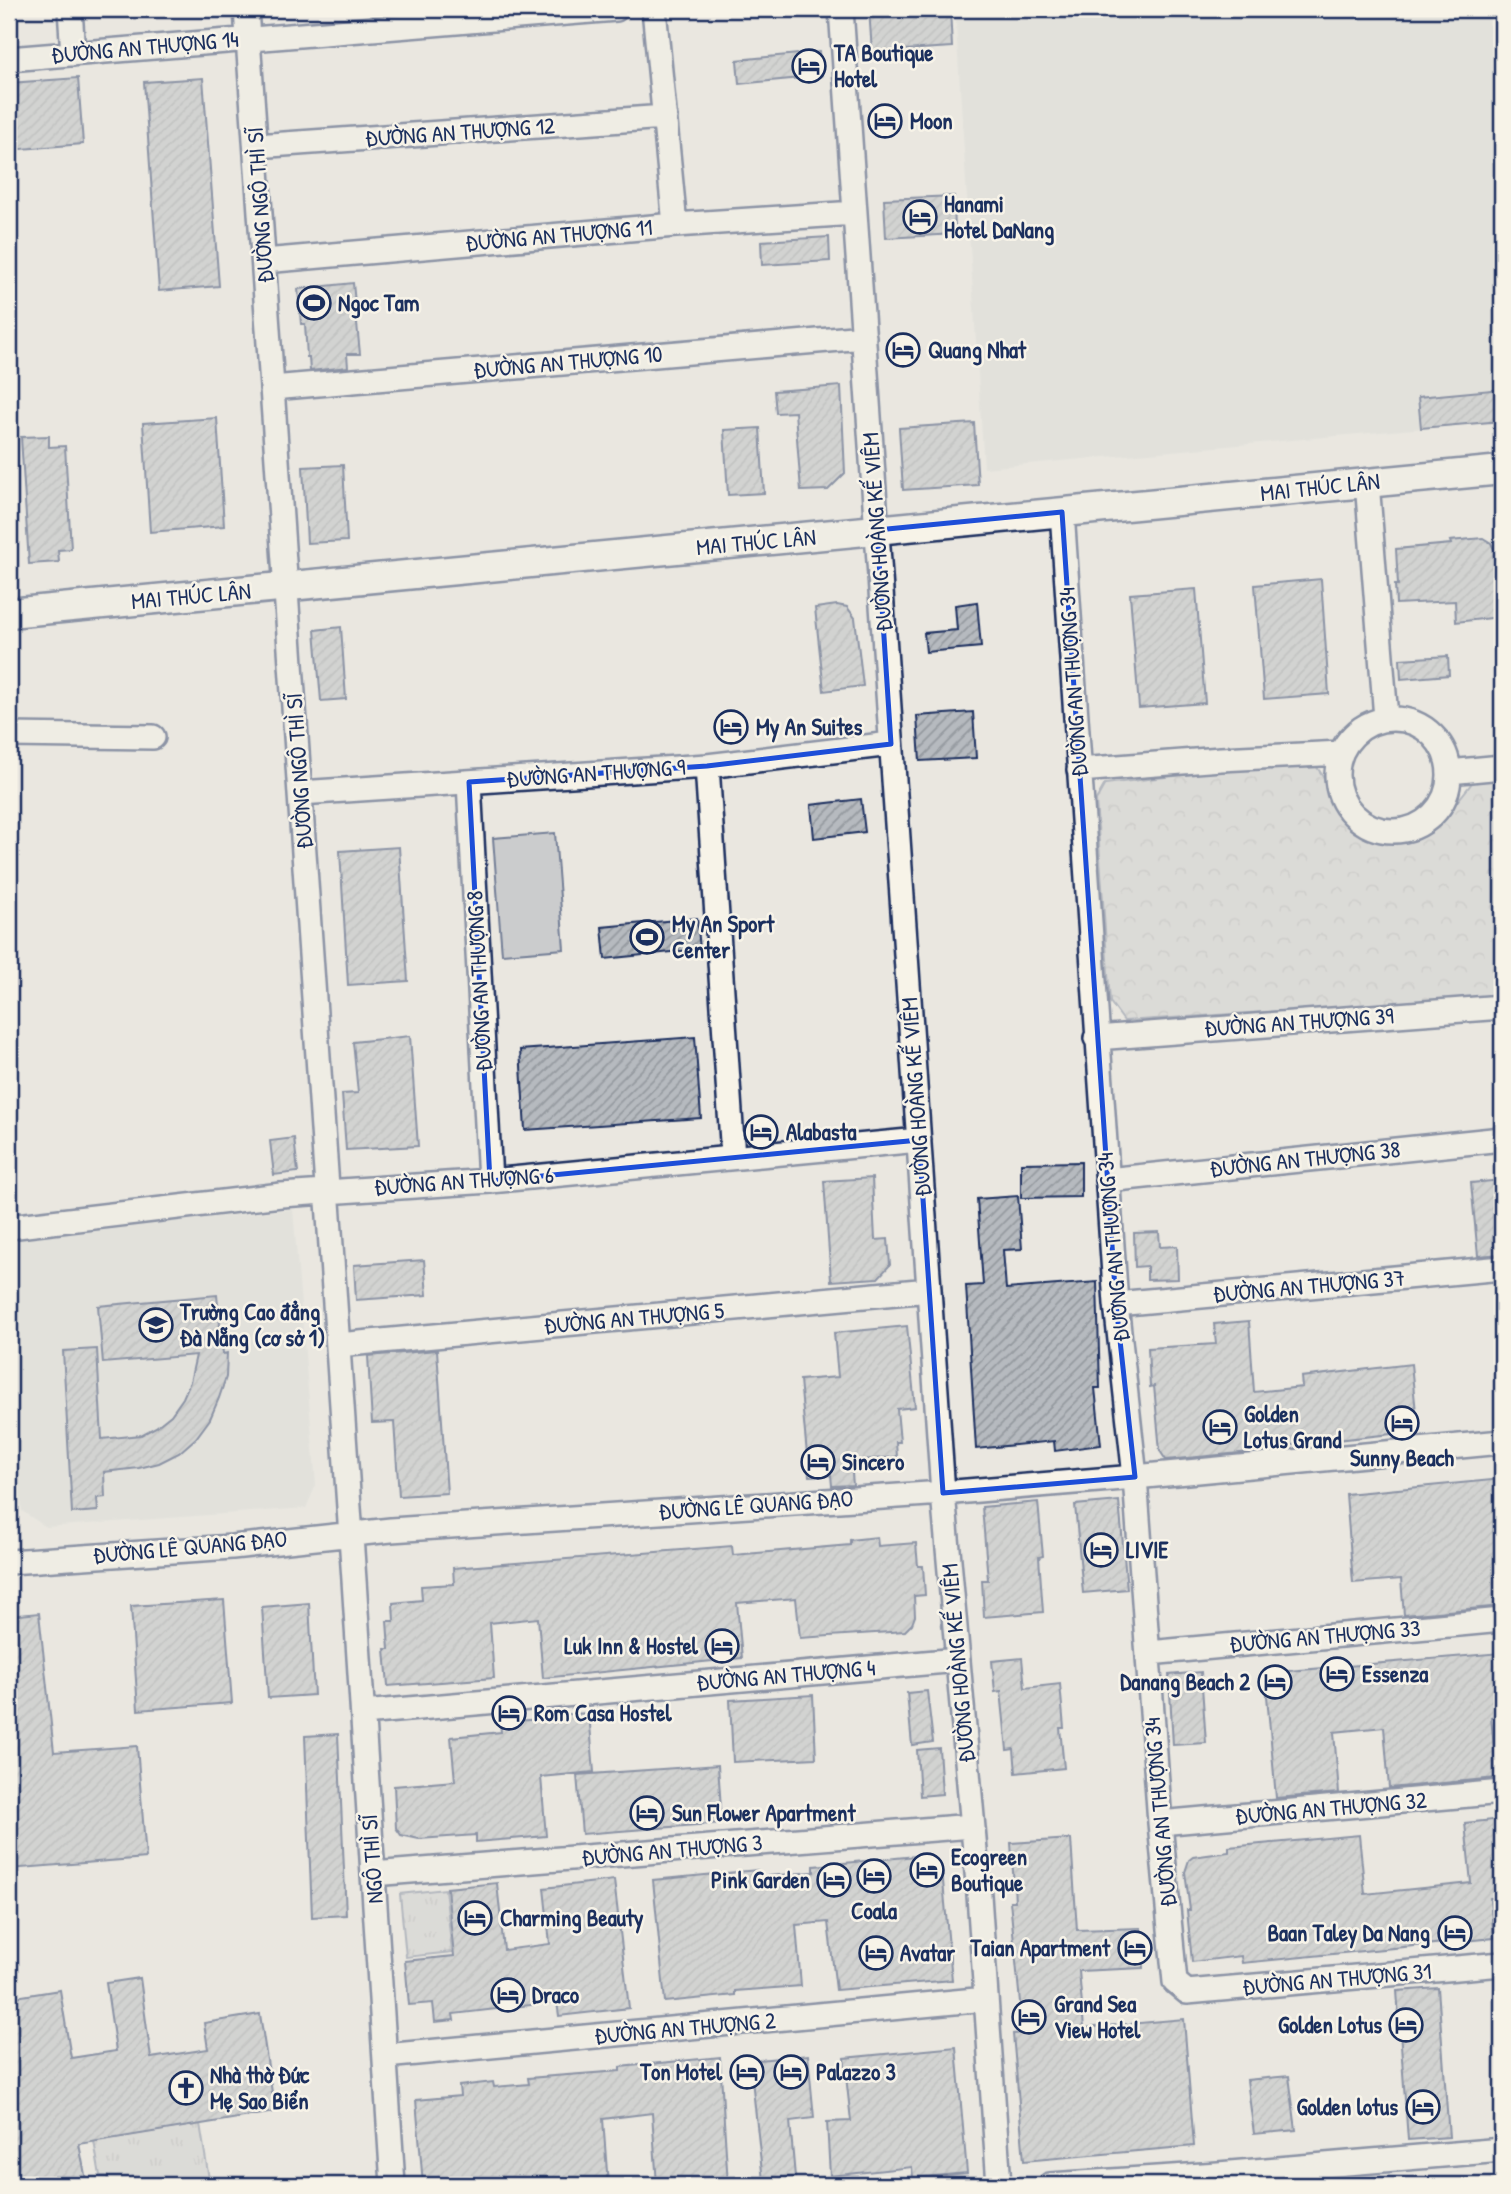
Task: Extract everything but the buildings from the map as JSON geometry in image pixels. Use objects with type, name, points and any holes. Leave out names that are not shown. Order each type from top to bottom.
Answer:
[{"type":"street","points":[[70,9],[74,54]]},
{"type":"street","name":"ĐƯỜNG NGÔ THÌ SĨ","points":[[246,9],[351,1533]]},
{"type":"street","name":"ĐƯỜNG AN THƯỢNG 14","points":[[9,59],[616,9]]},
{"type":"street","points":[[654,9],[675,225]]},
{"type":"street","name":"ĐƯỜNG HOÀNG KẾ VIÊM","points":[[841,9],[943,1493],[999,2185]]},
{"type":"street","name":"ĐƯỜNG AN THƯỢNG 12","points":[[256,146],[665,117]]},
{"type":"street","name":"ĐƯỜNG AN THƯỢNG 11","points":[[264,261],[675,225],[855,214]]},
{"type":"street","name":"ĐƯỜNG AN THƯỢNG 10","points":[[272,388],[864,337]]},
{"type":"street","name":"MAI THÚC LÂN","points":[[9,613],[1502,470]]},
{"type":"street","points":[[1367,482],[1386,718]]},
{"type":"street","name":"ĐƯỜNG AN THƯỢNG 34","points":[[1062,512],[1116,1304],[1135,1477],[1160,1824],[1175,1982]]},
{"type":"street","points":[[1386,718],[1405,719],[1422,725],[1436,738],[1446,753],[1450,772],[1448,790],[1440,807],[1427,820],[1411,829],[1392,832],[1375,829],[1358,820],[1346,807],[1338,790],[1336,771],[1340,753],[1348,740],[1372,722],[1386,718]]},
{"type":"street","points":[[9,735],[153,737]]},
{"type":"street","name":"ĐƯỜNG AN THƯỢNG 9","points":[[300,793],[707,766],[891,744]]},
{"type":"street","points":[[1079,771],[1221,759],[1340,753]]},
{"type":"street","points":[[707,766],[733,1157]]},
{"type":"street","points":[[1450,772],[1502,767]]},
{"type":"street","name":"ĐƯỜNG AN THƯỢNG 8","points":[[469,782],[490,1181]]},
{"type":"street","name":"ĐƯỜNG AN THƯỢNG 39","points":[[1097,1038],[1502,1007]]},
{"type":"street","name":"ĐƯỜNG AN THƯỢNG 38","points":[[1107,1180],[1502,1139]]},
{"type":"street","name":"ĐƯỜNG AN THƯỢNG 6","points":[[9,1227],[327,1191],[490,1181],[919,1140]]},
{"type":"street","name":"ĐƯỜNG AN THƯỢNG 37","points":[[1116,1304],[1502,1268]]},
{"type":"street","name":"ĐƯỜNG AN THƯỢNG 5","points":[[338,1345],[929,1290]]},
{"type":"street","name":"ĐƯỜNG LÊ QUANG ĐẠO","points":[[9,1562],[232,1547],[351,1533],[943,1493],[1502,1442]]},
{"type":"street","name":"NGÔ THÌ SĨ","points":[[351,1533],[393,2185]]},
{"type":"street","name":"ĐƯỜNG AN THƯỢNG 33","points":[[1149,1653],[1502,1620]]},
{"type":"street","name":"ĐƯỜNG AN THƯỢNG 4","points":[[362,1713],[958,1660]]},
{"type":"street","name":"ĐƯỜNG AN THƯỢNG 32","points":[[1160,1824],[1502,1792]]},
{"type":"street","name":"ĐƯỜNG AN THƯỢNG 3","points":[[373,1874],[972,1826]]},
{"type":"street","name":"ĐƯỜNG AN THƯỢNG 31","points":[[1175,1982],[1187,1992],[1502,1964]]},
{"type":"street","name":"ĐƯỜNG AN THƯỢNG 2","points":[[385,2056],[986,1999]]},
{"type":"street","points":[[1051,2185],[1219,2180],[1502,2150]]},
{"type":"highlighted area","points":[[1062,512],[1116,1304],[1135,1477],[943,1493],[919,1140],[490,1181],[469,782],[707,766],[891,744],[877,530]]},
{"type":"shaded area","points":[[955,9],[1488,9],[1502,209],[1502,421],[984,468]]},
{"type":"shaded area","name":"Trường Cao đẳng Đà Nẵng (cơ sở 1)","points":[[293,1209],[316,1485],[306,1508],[46,1527],[22,1511],[9,1410],[9,1240],[17,1237]]},
{"type":"green space","points":[[1312,760],[1327,782],[1335,811],[1353,830],[1385,841],[1417,840],[1437,827],[1472,783],[1502,778],[1502,997],[1124,1021],[1110,1002],[1096,800],[1105,784]]},
{"type":"green space","points":[[555,833],[564,949],[502,954],[493,838]]},
{"type":"green space","points":[[445,1889],[452,1952],[406,1957],[400,1894]]},
{"type":"green space","points":[[200,2124],[210,2185],[142,2185],[141,2181],[109,2185],[107,2176],[100,2176],[94,2141]]},
{"type":"place","name":"TA Boutique Hotel","points":[[809,66]]},
{"type":"place","name":"Moon","points":[[885,121]]},
{"type":"place","name":"Hanami Hotel DaNang","points":[[920,217]]},
{"type":"place","name":"Ngoc Tam","points":[[314,303]]},
{"type":"place","name":"Quang Nhat","points":[[903,350]]},
{"type":"place","name":"My An Suites","points":[[731,727]]},
{"type":"place","name":"My An Sport Center","points":[[647,937]]},
{"type":"place","name":"Alabasta","points":[[761,1132]]},
{"type":"place","name":"Trường Cao đẳng Đà Nẵng (cơ sở 1)","points":[[156,1325]]},
{"type":"place","name":"Sunny Beach","points":[[1402,1423]]},
{"type":"place","name":"Golden Lotus Grand","points":[[1220,1427]]},
{"type":"place","name":"Sincero","points":[[818,1462]]},
{"type":"place","name":"LIVIE","points":[[1101,1550]]},
{"type":"place","name":"Luk Inn & Hostel","points":[[722,1646]]},
{"type":"place","name":"Essenza","points":[[1337,1674]]},
{"type":"place","name":"Danang Beach 2","points":[[1275,1682]]},
{"type":"place","name":"Rom Casa Hostel","points":[[509,1713]]},
{"type":"place","name":"Sun Flower Apartment","points":[[647,1813]]},
{"type":"place","name":"Ecogreen Boutique","points":[[927,1870]]},
{"type":"place","name":"Coala","points":[[874,1876]]},
{"type":"place","name":"Pink Garden","points":[[834,1880]]},
{"type":"place","name":"Charming Beauty","points":[[475,1918]]},
{"type":"place","name":"Baan Taley Da Nang","points":[[1455,1933]]},
{"type":"place","name":"Taian Apartment","points":[[1135,1948]]},
{"type":"place","name":"Avatar","points":[[876,1953]]},
{"type":"place","name":"Draco","points":[[508,1995]]},
{"type":"place","name":"Grand Sea View Hotel","points":[[1029,2017]]},
{"type":"place","name":"Golden Lotus","points":[[1406,2025]]},
{"type":"place","name":"Ton Motel","points":[[747,2072]]},
{"type":"place","name":"Palazzo 3","points":[[791,2072]]},
{"type":"place","name":"Nhà thờ Đức Mẹ Sao Biển","points":[[186,2088]]},
{"type":"place","name":"Golden lotus","points":[[1423,2107]]}]
